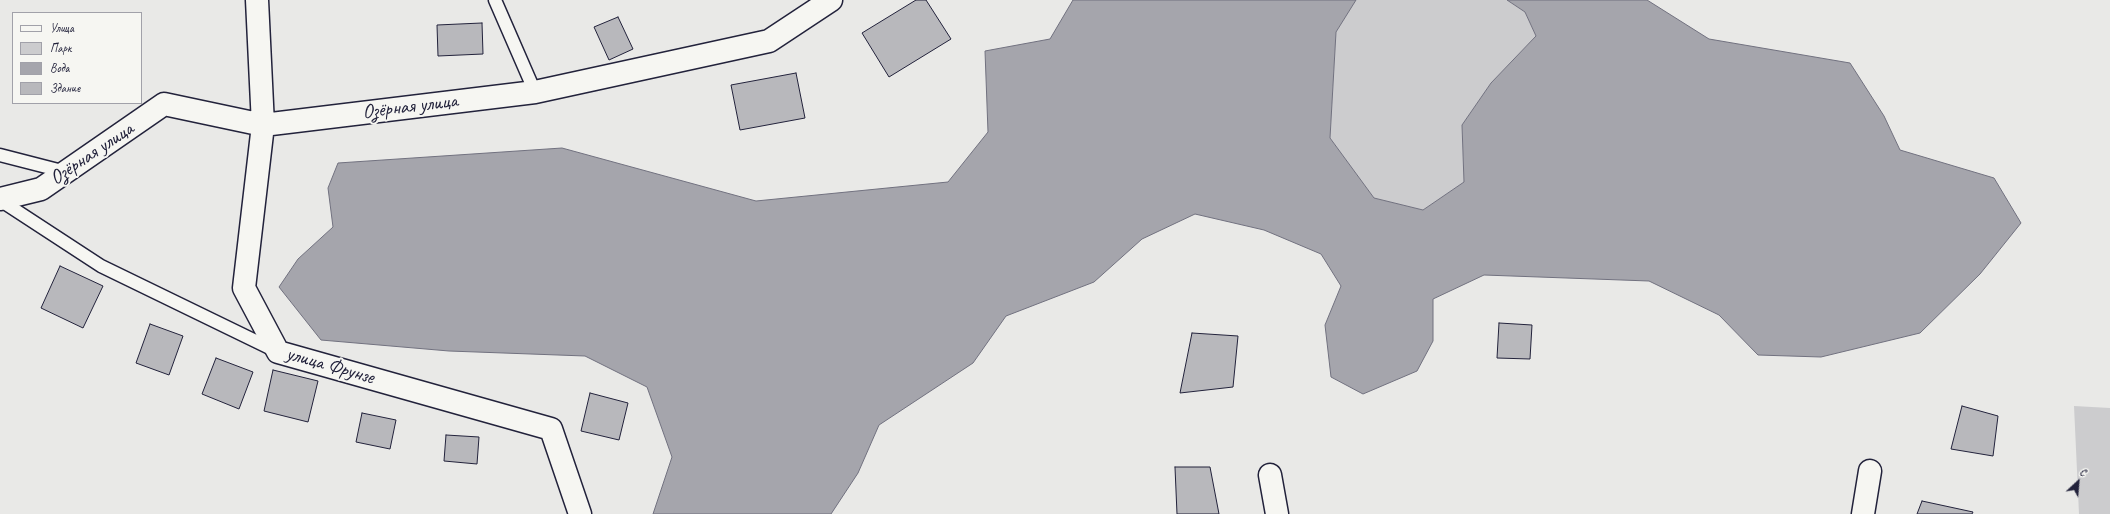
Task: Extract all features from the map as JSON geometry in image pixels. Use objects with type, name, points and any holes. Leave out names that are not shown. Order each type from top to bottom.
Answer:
[{"type":"street","name":"улица Фрунзе","points":[[257,0],[263,125],[244,288],[278,352],[551,429],[580,514]]},
{"type":"street","name":"Озёрная улица","points":[[0,200],[41,189],[164,104],[263,125],[535,92],[769,41],[831,0]]},
{"type":"street","points":[[1863,514],[1870,470]]},
{"type":"street","points":[[1270,475],[1277,514]]},
{"type":"lane","points":[[495,0],[535,92]]},
{"type":"lane","points":[[0,154],[66,172]]},
{"type":"lane","points":[[0,200],[101,266],[278,352]]},
{"type":"green space","points":[[1356,0],[1507,0],[1525,12],[1536,36],[1491,83],[1462,125],[1464,182],[1423,210],[1374,198],[1330,138],[1336,32]]},
{"type":"green space","points":[[2074,406],[2110,408],[2110,514],[2079,514]]},
{"type":"water","points":[[1073,0],[1356,0],[1336,32],[1330,138],[1374,198],[1423,210],[1464,182],[1462,125],[1491,83],[1536,36],[1525,12],[1507,0],[1647,0],[1709,39],[1850,63],[1884,116],[1900,150],[1994,178],[2021,223],[1980,274],[1920,333],[1821,357],[1758,355],[1719,315],[1649,281],[1484,275],[1433,299],[1433,341],[1417,371],[1363,394],[1331,377],[1325,325],[1341,286],[1321,254],[1264,230],[1195,214],[1142,239],[1094,282],[1006,316],[973,363],[879,425],[858,473],[831,514],[653,514],[672,457],[647,387],[585,356],[449,351],[321,340],[279,287],[298,259],[333,227],[328,188],[338,163],[562,148],[756,201],[948,182],[988,132],[985,51],[1050,39]]},
{"type":"building","points":[[916,0],[926,0],[951,39],[889,77],[862,33]]},
{"type":"building","points":[[618,17],[633,49],[609,60],[594,27]]},
{"type":"building","points":[[482,23],[483,54],[438,56],[437,25]]},
{"type":"building","points":[[796,73],[805,118],[740,130],[731,85]]},
{"type":"building","points":[[60,266],[103,286],[83,328],[41,308]]},
{"type":"building","points":[[1499,323],[1532,325],[1530,359],[1497,358]]},
{"type":"building","points":[[150,324],[183,336],[169,375],[136,363]]},
{"type":"building","points":[[1192,333],[1238,336],[1233,387],[1180,393]]},
{"type":"building","points":[[216,358],[253,372],[239,409],[202,394]]},
{"type":"building","points":[[273,370],[318,381],[308,422],[264,411]]},
{"type":"building","points":[[590,393],[628,403],[619,440],[581,431]]},
{"type":"building","points":[[1962,406],[1998,416],[1993,456],[1951,449]]},
{"type":"building","points":[[362,413],[396,420],[390,449],[356,442]]},
{"type":"building","points":[[446,435],[479,437],[477,464],[444,461]]},
{"type":"building","points":[[1175,467],[1210,467],[1219,514],[1177,514]]},
{"type":"building","points":[[1922,501],[1973,512],[1972,514],[1917,514]]}]
